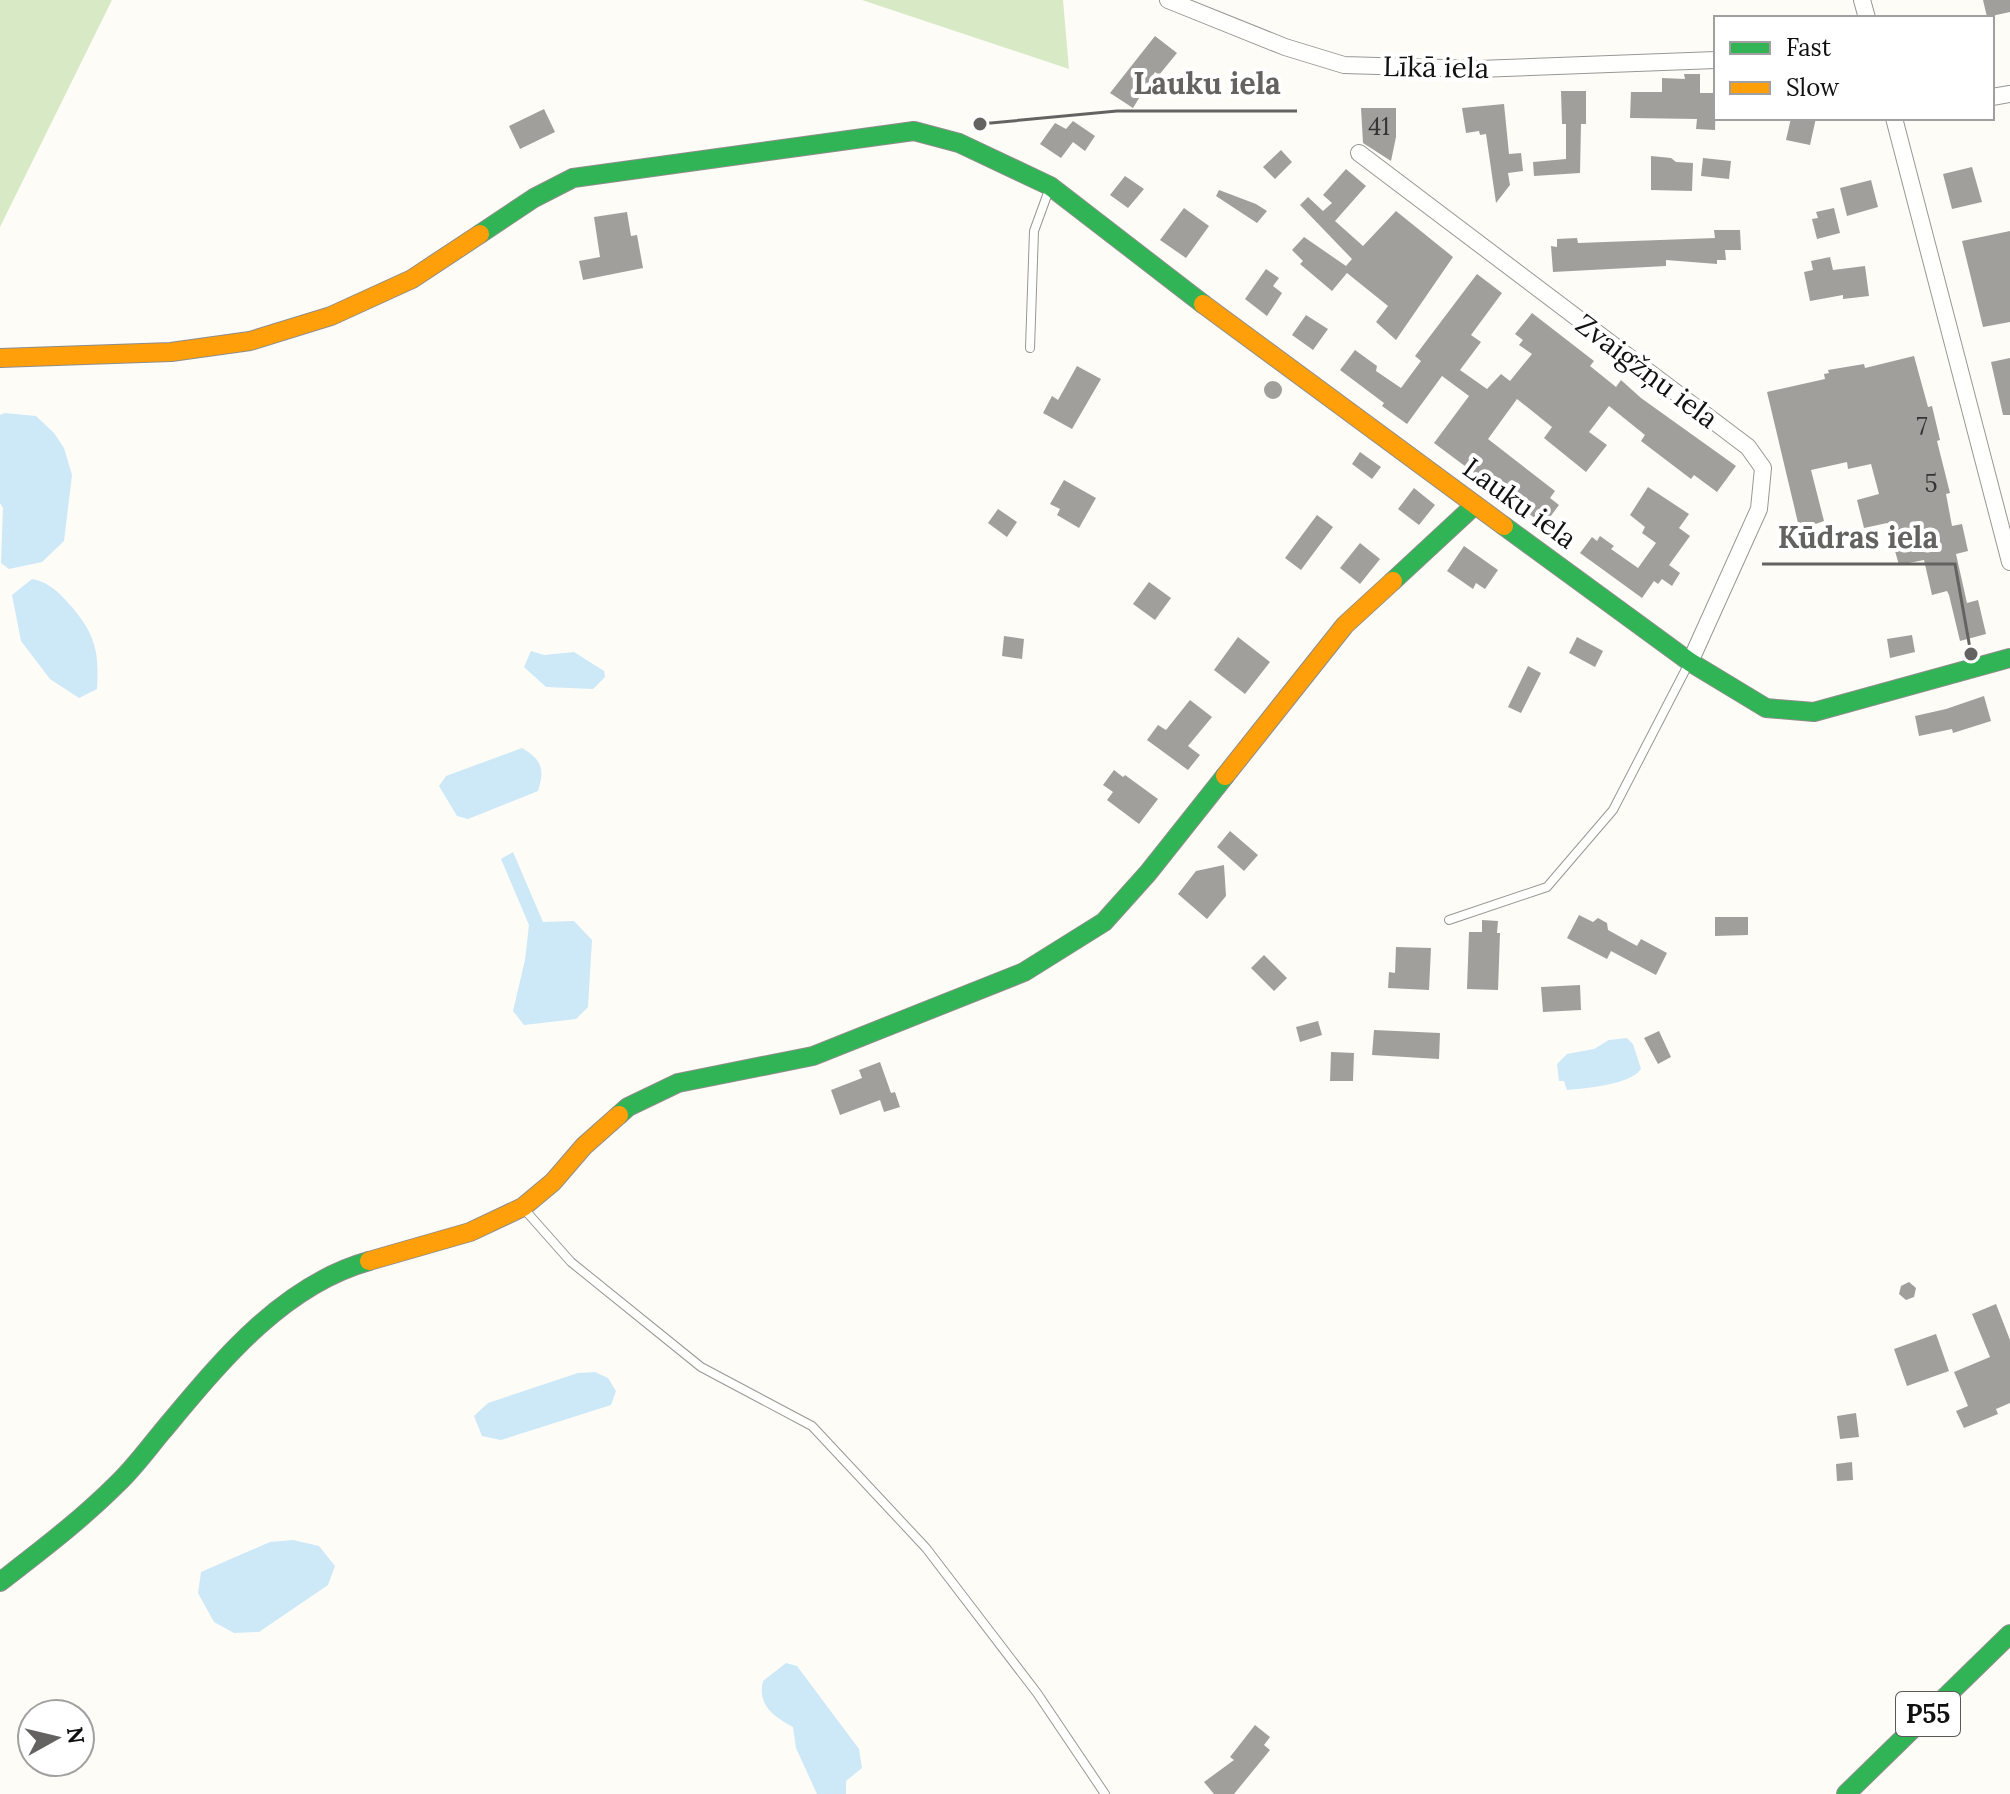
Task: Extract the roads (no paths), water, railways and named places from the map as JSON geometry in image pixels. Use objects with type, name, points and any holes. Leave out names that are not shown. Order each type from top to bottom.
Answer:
[{"type":"street","name":"Līkā iela","points":[[1168,0],[1285,47],[1344,65],[1478,69],[1714,60]]},
{"type":"street","points":[[1895,120],[2010,562]]},
{"type":"street","name":"Lauku iela","points":[[0,358],[171,352],[250,341],[331,316],[412,279],[534,198],[573,178],[914,131],[959,143],[1050,186],[1254,343],[1690,662],[1766,708],[1814,712],[2010,658]]},
{"type":"street","name":"Zvaigžņu iela","points":[[1359,153],[1748,447],[1763,468],[1759,509],[1690,662]]},
{"type":"street","points":[[0,1582],[45,1548],[119,1483],[218,1365],[289,1300],[320,1280],[347,1267],[470,1232],[523,1207],[553,1182],[584,1146],[628,1107],[678,1083],[813,1056],[1024,972],[1104,922],[1148,873],[1345,625],[1475,505]]},
{"type":"street","name":"P55","points":[[1846,1794],[2010,1634]]},
{"type":"lane","points":[[1030,348],[1034,231],[1050,186]]},
{"type":"lane","points":[[1449,920],[1547,887],[1613,810],[1690,662]]},
{"type":"lane","points":[[523,1207],[571,1262],[701,1367],[812,1426],[926,1548],[1037,1693],[1105,1794]]},
{"type":"water","points":[[0,415],[36,416],[64,448],[72,475],[64,541],[42,562],[9,569],[1,563]]},
{"type":"water","points":[[32,579],[59,593],[80,617],[91,636],[96,654],[97,689],[79,698],[50,679],[21,641],[12,595]]},
{"type":"water","points":[[531,651],[544,655],[574,652],[604,671],[605,677],[593,689],[546,687],[524,667]]},
{"type":"water","points":[[522,748],[540,766],[538,791],[468,819],[457,816],[439,786],[446,776]]},
{"type":"water","points":[[513,852],[543,922],[574,921],[592,940],[588,1007],[576,1019],[524,1025],[513,1011],[525,960],[529,925],[501,859]]},
{"type":"water","points":[[1627,1038],[1633,1044],[1641,1069],[1635,1074],[1607,1085],[1567,1090],[1564,1081],[1559,1081],[1557,1064],[1567,1054],[1594,1049],[1609,1040]]},
{"type":"water","points":[[595,1372],[608,1378],[616,1391],[611,1405],[501,1440],[482,1436],[474,1416],[488,1403],[578,1373]]},
{"type":"water","points":[[293,1540],[319,1546],[335,1566],[328,1585],[259,1632],[234,1633],[214,1622],[198,1593],[201,1572],[270,1542]]},
{"type":"water","points":[[786,1663],[797,1666],[859,1749],[862,1768],[846,1781],[846,1794],[817,1794],[796,1748],[793,1727],[779,1719],[762,1697],[763,1681]]},
{"type":"place","name":"Lauku iela","points":[[980,124]]},
{"type":"place","name":"Kūdras iela","points":[[1971,654]]}]
